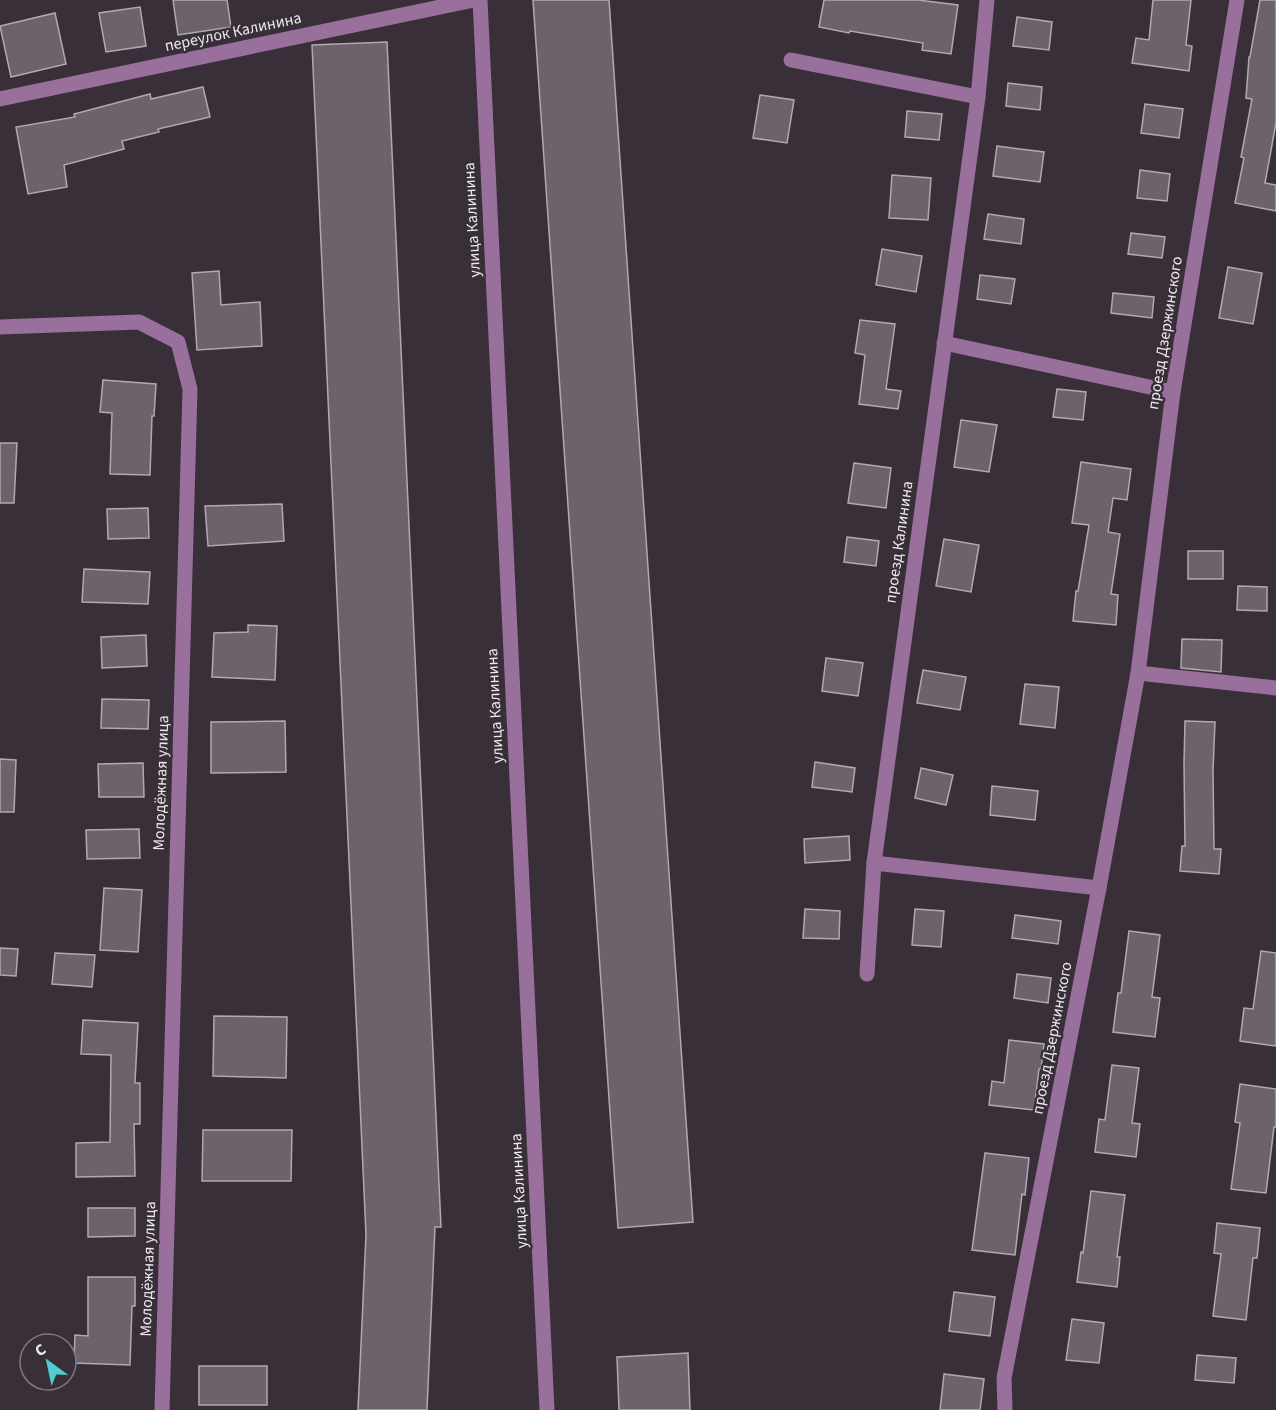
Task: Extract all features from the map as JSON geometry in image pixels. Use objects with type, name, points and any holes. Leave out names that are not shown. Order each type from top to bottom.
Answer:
[{"type":"street","name":"переулок Калинина","points":[[0,99],[474,0]]},
{"type":"street","name":"улица Калинина","points":[[480,0],[547,1410]]},
{"type":"street","name":"проезд Калинина","points":[[867,974],[874,863],[978,97],[987,0]]},
{"type":"street","name":"проезд Дзержинского","points":[[1005,1410],[1004,1378],[1099,888],[1138,673],[1173,392],[1237,0]]},
{"type":"street","points":[[790,60],[978,97]]},
{"type":"street","name":"Молодёжная улица","points":[[0,327],[140,322],[178,342],[190,389],[162,1410]]},
{"type":"street","points":[[944,343],[1173,392]]},
{"type":"street","points":[[1138,673],[1276,688]]},
{"type":"street","points":[[874,863],[1099,888]]},
{"type":"building","points":[[173,0],[227,0],[231,27],[178,35]]},
{"type":"building","points":[[533,0],[609,0],[693,1222],[618,1228]]},
{"type":"building","points":[[824,0],[918,0],[958,5],[951,54],[922,50],[923,43],[819,27]]},
{"type":"building","points":[[1153,0],[1191,0],[1186,45],[1192,46],[1189,71],[1132,63],[1136,38],[1149,40]]},
{"type":"building","points":[[1260,0],[1276,0],[1276,123],[1265,183],[1276,185],[1276,211],[1235,203],[1252,99],[1246,98],[1249,57]]},
{"type":"building","points":[[140,7],[146,46],[106,52],[99,13]]},
{"type":"building","points":[[55,13],[66,64],[11,77],[0,26]]},
{"type":"building","points":[[1017,17],[1052,22],[1049,50],[1013,46]]},
{"type":"building","points":[[387,42],[441,1227],[435,1227],[427,1410],[358,1410],[366,1235],[312,45]]},
{"type":"building","points":[[1008,83],[1042,87],[1040,110],[1006,106]]},
{"type":"building","points":[[203,87],[210,117],[158,129],[159,132],[122,141],[124,149],[64,165],[67,187],[28,194],[16,127],[75,117],[74,114],[150,94],[151,99]]},
{"type":"building","points":[[760,95],[794,100],[787,143],[753,138]]},
{"type":"building","points":[[1145,104],[1183,109],[1179,138],[1141,133]]},
{"type":"building","points":[[907,111],[942,114],[939,140],[905,137]]},
{"type":"building","points":[[997,146],[1044,152],[1040,182],[993,176]]},
{"type":"building","points":[[1140,170],[1170,174],[1167,201],[1137,198]]},
{"type":"building","points":[[892,175],[931,178],[928,220],[889,218]]},
{"type":"building","points":[[988,214],[1024,219],[1021,244],[984,239]]},
{"type":"building","points":[[1131,233],[1165,237],[1162,258],[1128,254]]},
{"type":"building","points":[[882,249],[922,256],[916,292],[876,285]]},
{"type":"building","points":[[1228,267],[1262,273],[1253,324],[1219,318]]},
{"type":"building","points":[[219,271],[221,305],[260,302],[262,346],[197,350],[192,273]]},
{"type":"building","points":[[980,275],[1015,279],[1011,304],[977,299]]},
{"type":"building","points":[[1113,293],[1154,297],[1152,318],[1111,313]]},
{"type":"building","points":[[860,320],[895,324],[886,389],[901,391],[898,409],[859,404],[865,355],[855,353]]},
{"type":"building","points":[[103,380],[156,384],[154,416],[152,416],[150,475],[110,474],[112,413],[100,412]]},
{"type":"building","points":[[1057,389],[1086,392],[1083,420],[1053,417]]},
{"type":"building","points":[[961,420],[997,425],[989,472],[954,467]]},
{"type":"building","points":[[0,443],[17,443],[14,503],[0,503]]},
{"type":"building","points":[[1081,462],[1131,469],[1127,500],[1113,498],[1108,532],[1120,534],[1111,594],[1118,595],[1116,625],[1073,621],[1076,591],[1078,591],[1089,525],[1072,523]]},
{"type":"building","points":[[854,463],[891,468],[886,508],[848,503]]},
{"type":"building","points":[[282,504],[284,541],[208,546],[205,506]]},
{"type":"building","points":[[148,508],[149,538],[108,539],[107,509]]},
{"type":"building","points":[[847,537],[879,541],[876,566],[844,562]]},
{"type":"building","points":[[944,539],[979,545],[971,592],[936,586]]},
{"type":"building","points":[[1188,551],[1223,551],[1223,579],[1188,579]]},
{"type":"building","points":[[84,569],[150,572],[148,604],[82,602]]},
{"type":"building","points":[[1238,586],[1267,587],[1267,611],[1237,610]]},
{"type":"building","points":[[248,625],[277,626],[275,680],[212,677],[214,633],[248,632]]},
{"type":"building","points":[[146,635],[147,666],[102,668],[101,637]]},
{"type":"building","points":[[1182,639],[1222,640],[1221,672],[1181,668]]},
{"type":"building","points":[[826,658],[863,663],[858,696],[822,691]]},
{"type":"building","points":[[923,670],[966,677],[960,710],[917,703]]},
{"type":"building","points":[[1025,684],[1059,687],[1055,728],[1020,724]]},
{"type":"building","points":[[102,699],[149,700],[148,729],[101,728]]},
{"type":"building","points":[[285,721],[286,772],[211,773],[211,722]]},
{"type":"building","points":[[1185,721],[1215,722],[1214,849],[1221,849],[1219,874],[1180,871],[1182,846],[1185,846]]},
{"type":"building","points":[[0,759],[16,760],[14,812],[0,812]]},
{"type":"building","points":[[815,762],[855,768],[852,792],[812,787]]},
{"type":"building","points":[[143,763],[144,797],[99,797],[98,764]]},
{"type":"building","points":[[921,768],[953,775],[946,805],[915,798]]},
{"type":"building","points":[[992,786],[1038,791],[1035,820],[990,815]]},
{"type":"building","points":[[139,829],[140,858],[87,859],[86,830]]},
{"type":"building","points":[[849,836],[850,860],[805,863],[804,839]]},
{"type":"building","points":[[104,888],[142,890],[138,952],[100,950]]},
{"type":"building","points":[[805,909],[840,911],[839,939],[803,938]]},
{"type":"building","points":[[915,909],[944,911],[941,947],[912,945]]},
{"type":"building","points":[[1015,915],[1061,921],[1058,944],[1012,938]]},
{"type":"building","points":[[1129,931],[1160,935],[1152,997],[1160,998],[1155,1037],[1113,1032]]},
{"type":"building","points":[[0,948],[18,949],[16,976],[0,975]]},
{"type":"building","points":[[1261,951],[1276,953],[1276,1046],[1240,1041],[1244,1008],[1253,1009]]},
{"type":"building","points":[[55,953],[95,955],[92,987],[52,984]]},
{"type":"building","points":[[1017,974],[1051,978],[1048,1003],[1014,998]]},
{"type":"building","points":[[214,1016],[287,1017],[286,1078],[213,1076]]},
{"type":"building","points":[[83,1020],[138,1023],[135,1083],[140,1083],[140,1124],[134,1124],[135,1176],[76,1177],[76,1143],[110,1142],[111,1055],[81,1054]]},
{"type":"building","points":[[1009,1040],[1044,1044],[1034,1110],[989,1105],[992,1081],[1004,1083]]},
{"type":"building","points":[[1112,1065],[1139,1068],[1132,1123],[1140,1124],[1136,1157],[1095,1152],[1099,1119],[1105,1120]]},
{"type":"building","points":[[1240,1084],[1276,1089],[1276,1127],[1274,1127],[1266,1193],[1231,1189],[1240,1123],[1235,1122]]},
{"type":"building","points":[[203,1130],[292,1130],[291,1181],[202,1181]]},
{"type":"building","points":[[985,1153],[1029,1158],[1015,1255],[972,1250]]},
{"type":"building","points":[[1091,1191],[1125,1195],[1117,1257],[1120,1257],[1117,1287],[1077,1282]]},
{"type":"building","points":[[88,1208],[135,1208],[135,1236],[88,1237]]},
{"type":"building","points":[[1217,1223],[1260,1228],[1257,1258],[1253,1258],[1246,1320],[1213,1316],[1221,1254],[1214,1253]]},
{"type":"building","points":[[88,1277],[135,1277],[130,1365],[78,1363],[78,1335],[88,1336]]},
{"type":"building","points":[[954,1292],[995,1297],[990,1336],[949,1331]]},
{"type":"building","points":[[1072,1319],[1104,1323],[1099,1363],[1066,1360]]},
{"type":"building","points":[[688,1353],[690,1410],[619,1410],[617,1357]]},
{"type":"building","points":[[1197,1355],[1236,1358],[1234,1383],[1195,1380]]},
{"type":"building","points":[[199,1366],[267,1366],[267,1405],[199,1405]]},
{"type":"building","points":[[944,1374],[984,1379],[980,1410],[940,1410]]}]
